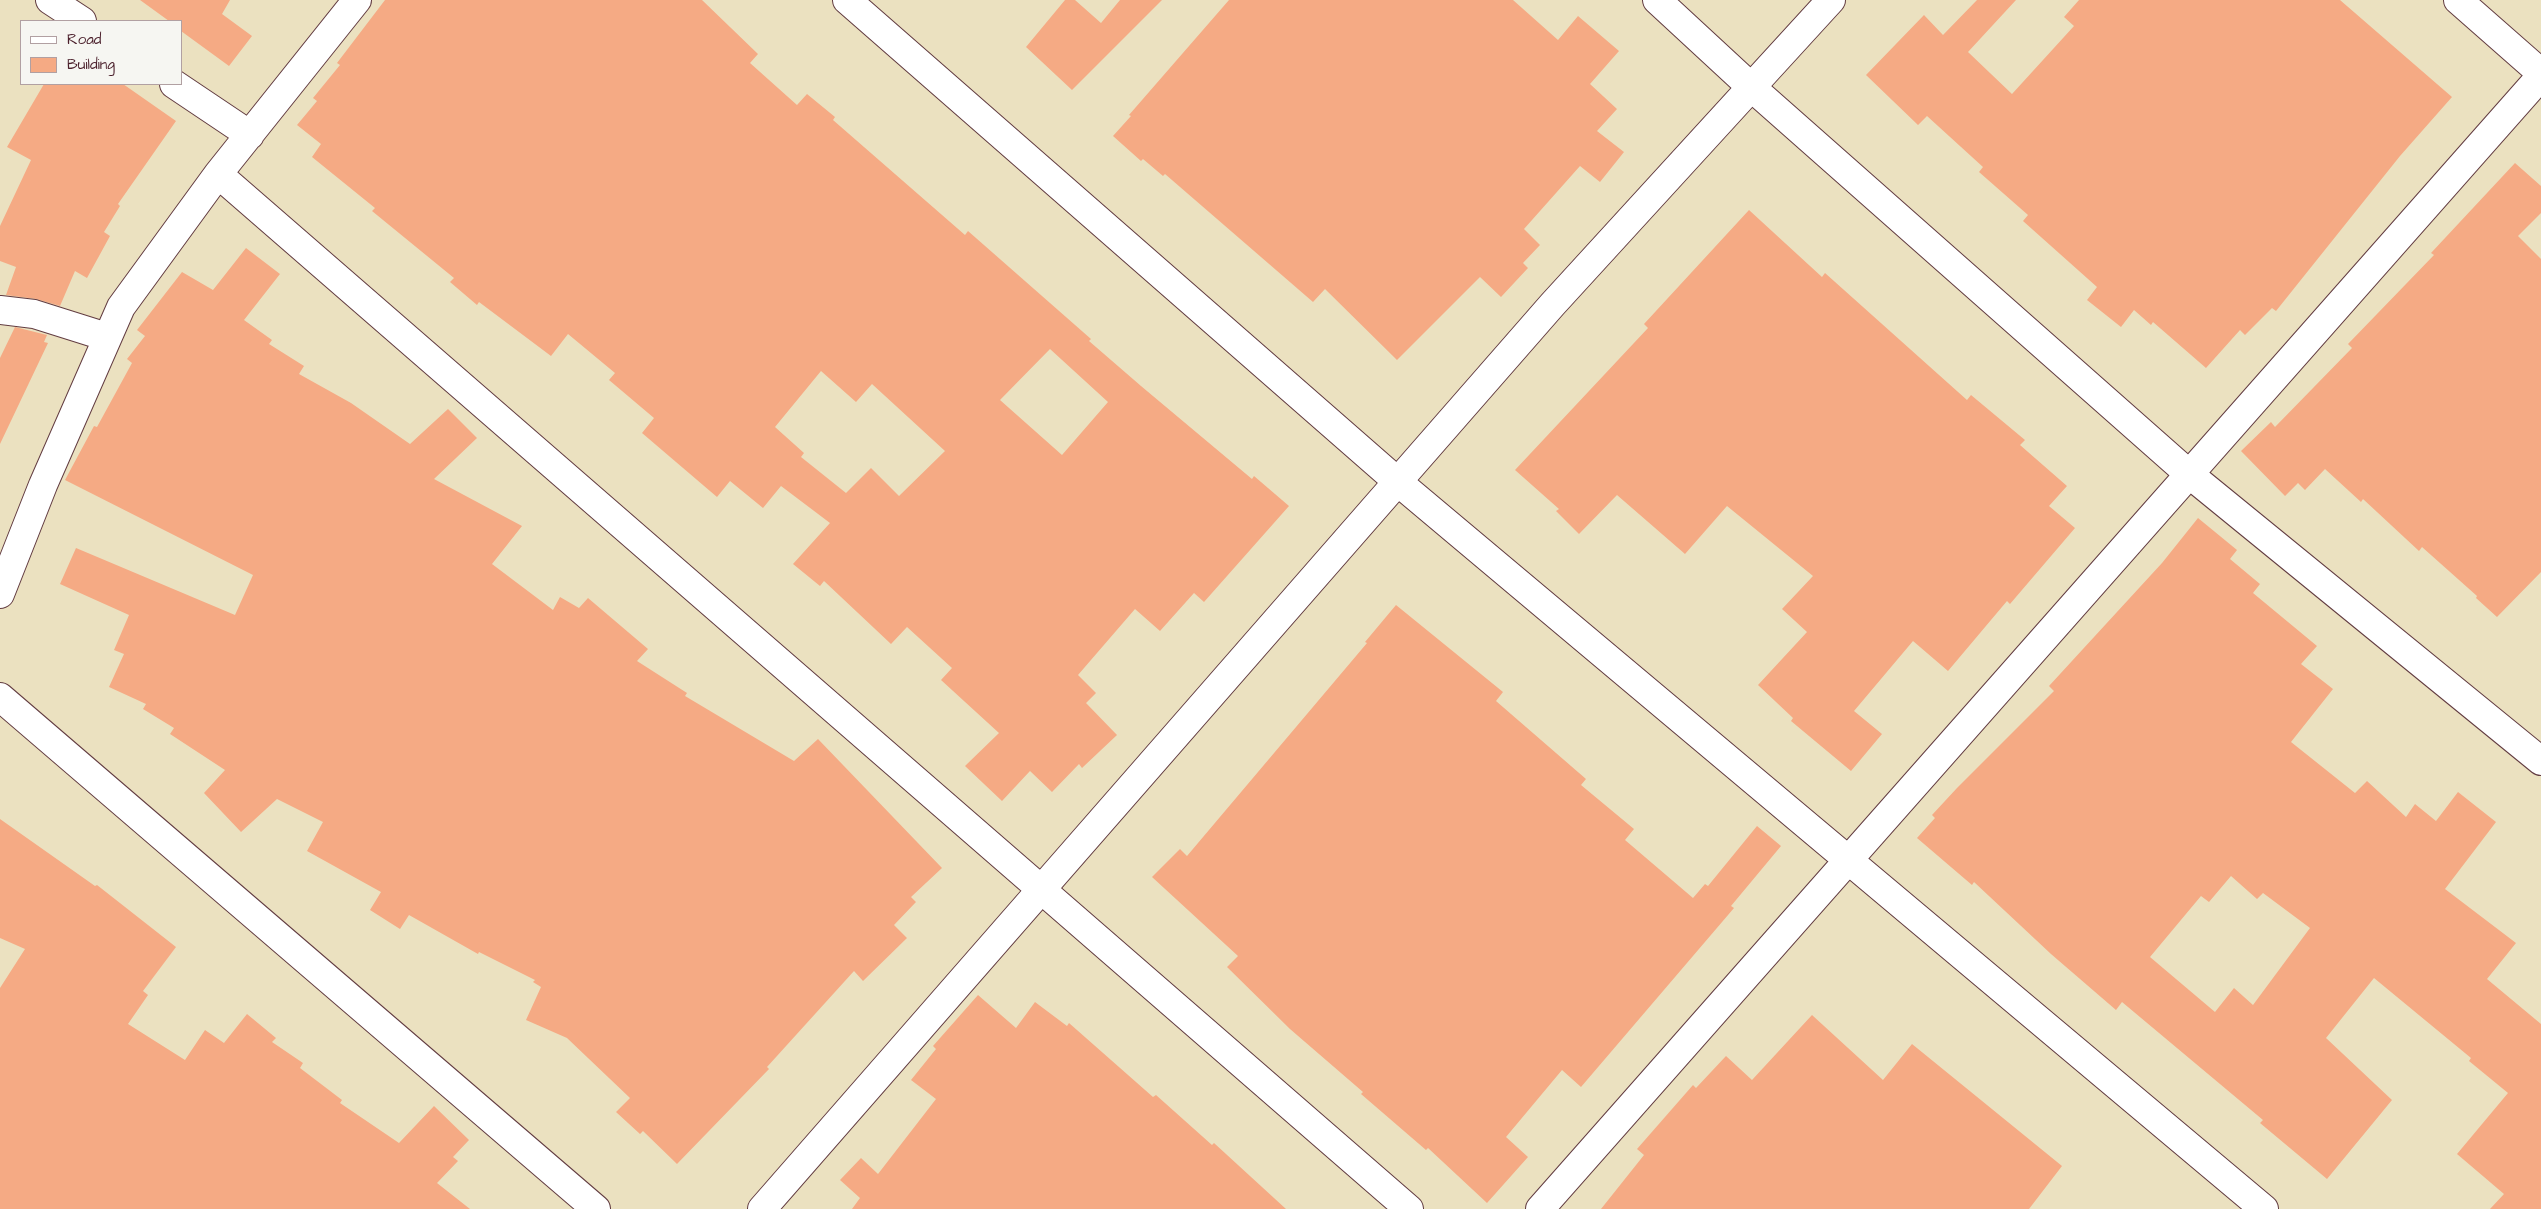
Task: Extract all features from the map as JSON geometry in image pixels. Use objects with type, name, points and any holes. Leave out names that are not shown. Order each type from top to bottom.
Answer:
[{"type":"street","points":[[50,0],[80,20]]},
{"type":"street","points":[[0,594],[43,485],[121,307],[218,174],[357,0]]},
{"type":"street","points":[[847,0],[1398,482],[2264,1209]]},
{"type":"street","points":[[1657,0],[1750,86],[2189,474],[2541,761]]},
{"type":"street","points":[[762,1209],[1552,304],[1750,86],[1831,0]]},
{"type":"street","points":[[1540,1209],[2541,74],[2458,0]]},
{"type":"street","points":[[175,85],[250,135]]},
{"type":"street","points":[[218,174],[1409,1209]]},
{"type":"street","points":[[0,310],[34,314],[107,337]]},
{"type":"street","points":[[0,698],[596,1209]]},
{"type":"building","points":[[140,0],[230,0],[222,14],[252,36],[229,66],[182,32],[182,20],[168,20]]},
{"type":"building","points":[[385,0],[702,0],[758,54],[750,63],[797,105],[807,94],[835,117],[833,120],[965,235],[968,231],[1091,339],[1089,341],[1141,386],[1252,479],[1254,476],[1289,506],[1204,602],[1194,593],[1160,631],[1135,609],[1078,675],[1096,693],[1086,703],[1117,735],[1082,768],[1079,764],[1052,792],[1030,771],[1002,801],[965,766],[999,733],[941,680],[952,668],[907,627],[891,644],[824,581],[820,586],[793,564],[830,523],[781,486],[763,508],[730,481],[717,497],[642,433],[654,418],[609,380],[615,373],[568,334],[551,356],[479,302],[477,305],[450,282],[454,278],[372,211],[375,208],[312,157],[321,144],[297,125],[317,101],[313,98],[340,65],[337,63]],"holes":[[[1050,349],[1108,402],[1062,455],[1000,400]],[[821,371],[856,402],[872,384],[945,451],[899,496],[871,468],[846,493],[801,457],[804,453],[775,427]]]},
{"type":"building","points":[[1065,0],[1075,0],[1101,23],[1120,0],[1162,0],[1072,90],[1026,47]]},
{"type":"building","points":[[1229,0],[1513,0],[1558,40],[1578,16],[1619,51],[1590,84],[1617,109],[1597,131],[1624,152],[1600,182],[1580,166],[1524,229],[1540,245],[1523,263],[1528,268],[1501,297],[1480,277],[1397,360],[1325,289],[1313,302],[1165,174],[1163,176],[1143,159],[1141,161],[1113,136]]},
{"type":"building","points":[[1977,0],[2016,0],[1968,52],[2012,94],[2074,26],[2064,17],[2079,0],[2340,0],[2452,97],[2400,156],[2276,311],[2272,308],[2245,335],[2240,330],[2206,368],[2153,322],[2151,325],[2134,310],[2121,327],[2087,300],[2097,287],[2023,221],[2028,215],[1979,172],[1983,167],[1927,116],[1918,125],[1866,75],[1924,15],[1943,35]]},
{"type":"building","points":[[43,85],[124,85],[176,121],[118,204],[120,206],[104,232],[110,236],[87,278],[75,271],[60,306],[36,299],[6,295],[16,267],[0,261],[0,226],[31,160],[7,147]]},
{"type":"building","points":[[2515,163],[2541,186],[2541,213],[2518,236],[2541,259],[2541,572],[2497,617],[2476,598],[2477,596],[2422,547],[2419,551],[2363,499],[2361,502],[2325,469],[2305,490],[2298,483],[2285,496],[2241,451],[2271,422],[2275,427],[2352,348],[2348,344],[2434,255],[2431,253]]},
{"type":"building","points":[[1749,210],[1822,277],[1825,273],[1967,400],[1971,395],[2025,440],[2020,445],[2067,486],[2049,506],[2075,528],[2010,604],[2007,601],[1948,671],[1913,641],[1854,711],[1882,734],[1851,771],[1791,721],[1793,718],[1758,685],[1807,632],[1782,609],[1813,576],[1727,506],[1685,554],[1617,495],[1579,534],[1556,511],[1559,509],[1515,470],[1648,328],[1644,324]]},
{"type":"building","points":[[246,248],[280,274],[244,320],[272,340],[269,344],[304,366],[299,374],[351,403],[410,444],[448,409],[477,438],[434,479],[522,526],[492,564],[553,610],[560,597],[579,608],[588,598],[648,649],[637,661],[687,693],[685,696],[794,761],[818,739],[942,868],[911,897],[916,902],[894,925],[907,938],[863,981],[854,971],[767,1067],[769,1069],[677,1164],[643,1131],[640,1134],[616,1112],[630,1098],[567,1038],[526,1020],[541,987],[533,982],[535,980],[479,952],[478,954],[409,915],[400,929],[370,910],[381,892],[307,851],[323,822],[277,799],[241,832],[204,793],[225,770],[170,734],[174,728],[143,709],[146,704],[109,687],[124,654],[114,650],[129,615],[60,584],[76,548],[235,615],[253,575],[65,480],[94,426],[97,427],[132,363],[127,359],[145,336],[137,330],[182,272],[213,290]]},
{"type":"building","points":[[15,327],[47,335],[44,342],[48,343],[0,444],[0,358]]},
{"type":"building","points":[[2198,518],[2237,550],[2230,559],[2260,584],[2253,593],[2317,646],[2301,664],[2333,689],[2291,742],[2355,793],[2367,781],[2406,817],[2415,804],[2436,821],[2458,792],[2496,822],[2445,889],[2516,943],[2487,979],[2541,1024],[2541,1209],[2490,1209],[2504,1194],[2457,1154],[2508,1093],[2469,1061],[2471,1058],[2374,978],[2326,1038],[2392,1100],[2327,1179],[2260,1123],[2263,1120],[2122,1002],[2116,1010],[2051,954],[1974,882],[1972,885],[1917,838],[1935,818],[1932,815],[1957,788],[2054,691],[2049,686],[2162,563]],"holes":[[[2231,876],[2257,899],[2263,893],[2310,928],[2253,1005],[2234,988],[2215,1012],[2150,957],[2201,896],[2209,902]]]},
{"type":"building","points":[[1396,605],[1503,692],[1496,701],[1586,779],[1581,785],[1634,829],[1625,840],[1693,898],[1705,884],[1708,886],[1757,826],[1781,846],[1731,906],[1734,908],[1581,1087],[1562,1070],[1506,1137],[1528,1157],[1487,1203],[1428,1148],[1426,1150],[1361,1094],[1363,1092],[1290,1029],[1227,967],[1238,956],[1152,877],[1180,849],[1187,856],[1367,643],[1365,642]]},
{"type":"building","points":[[0,819],[95,886],[97,885],[176,947],[143,991],[148,995],[128,1024],[185,1060],[205,1030],[224,1043],[247,1014],[276,1038],[272,1042],[303,1063],[300,1068],[342,1100],[340,1103],[399,1143],[434,1106],[469,1140],[453,1157],[458,1161],[437,1183],[470,1209],[0,1209],[0,988],[25,949],[0,938]]},
{"type":"building","points":[[978,995],[1016,1028],[1035,1002],[1067,1026],[1069,1023],[1153,1097],[1156,1095],[1212,1145],[1214,1143],[1286,1209],[852,1209],[860,1198],[840,1180],[861,1158],[878,1174],[936,1099],[911,1080],[936,1049],[933,1046]]},
{"type":"building","points":[[1812,1015],[1883,1080],[1912,1044],[2062,1166],[2029,1209],[1601,1209],[1644,1155],[1637,1149],[1693,1085],[1696,1088],[1726,1056],[1752,1080]]}]
